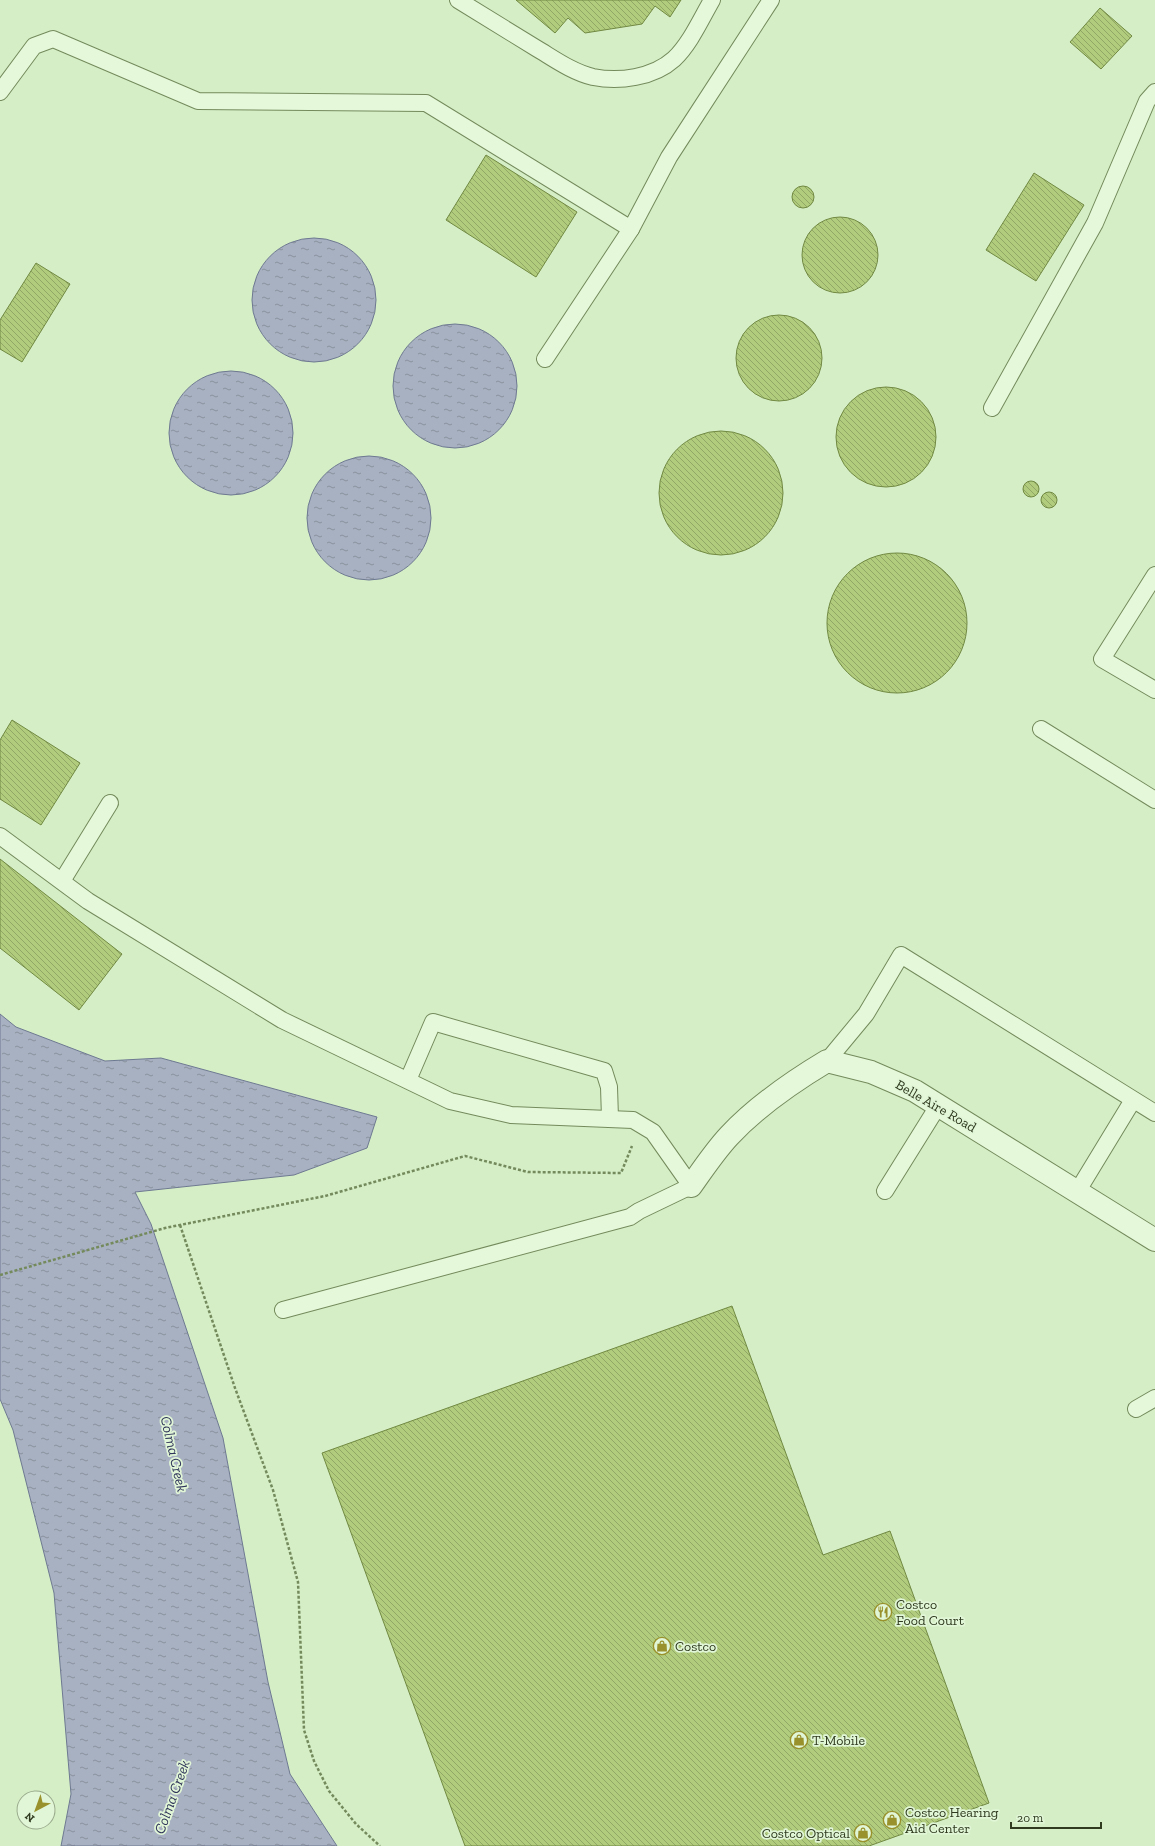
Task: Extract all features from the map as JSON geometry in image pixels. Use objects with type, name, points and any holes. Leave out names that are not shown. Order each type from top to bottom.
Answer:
[{"type":"street","name":"Belle Aire Road","points":[[827,1061],[865,1070],[895,1081],[1155,1240]]},
{"type":"street","points":[[691,1186],[710,1159],[729,1136],[752,1115],[797,1080],[827,1061]]},
{"type":"lane","points":[[458,0],[566,66],[592,76],[612,79],[636,77],[657,70],[674,59],[688,41],[712,0]]},
{"type":"lane","points":[[545,359],[631,229],[669,157],[771,0]]},
{"type":"lane","points":[[0,92],[34,46],[53,38],[198,102],[426,103],[631,229]]},
{"type":"lane","points":[[992,408],[1095,223],[1147,101],[1155,92]]},
{"type":"lane","points":[[1155,575],[1102,659],[1155,690]]},
{"type":"lane","points":[[1041,729],[1155,800]]},
{"type":"lane","points":[[62,881],[110,803]]},
{"type":"lane","points":[[0,836],[88,901],[282,1020],[408,1080],[450,1102],[512,1115],[633,1120],[652,1132],[691,1186],[639,1210],[630,1217],[283,1310]]},
{"type":"lane","points":[[827,1061],[866,1014],[901,955],[1155,1114]]},
{"type":"lane","points":[[408,1080],[433,1022],[604,1071],[609,1087],[610,1118]]},
{"type":"lane","points":[[1077,1192],[1134,1100]]},
{"type":"lane","points":[[885,1191],[938,1106]]},
{"type":"lane","points":[[1136,1409],[1155,1398]]},
{"type":"path","points":[[0,1275],[165,1228],[325,1196],[465,1156],[528,1172],[621,1173],[635,1141]]},
{"type":"path","points":[[180,1226],[235,1388],[273,1490],[298,1582],[304,1723],[306,1736],[314,1761],[329,1791],[356,1824],[380,1846]]},
{"type":"water","points":[[320,238],[338,242],[349,248],[362,260],[372,276],[376,300],[372,324],[366,335],[354,348],[332,360],[308,362],[290,358],[279,352],[266,340],[254,318],[252,294],[256,276],[262,265],[274,252],[296,240]]},
{"type":"water","points":[[461,324],[479,328],[490,334],[503,346],[513,362],[517,386],[513,410],[507,421],[495,434],[473,446],[449,448],[431,444],[420,438],[407,426],[395,404],[393,380],[397,362],[403,351],[415,338],[437,326]]},
{"type":"water","points":[[237,371],[255,375],[266,381],[279,393],[289,409],[293,433],[289,457],[283,468],[271,481],[249,493],[225,495],[207,491],[196,485],[183,473],[171,451],[169,427],[173,409],[179,398],[191,385],[213,373]]},
{"type":"water","points":[[369,456],[393,460],[404,466],[413,474],[421,483],[427,494],[431,518],[427,542],[421,553],[413,562],[404,570],[393,576],[369,580],[345,576],[334,570],[325,562],[317,553],[311,542],[307,518],[311,494],[317,483],[325,474],[334,466],[345,460]]},
{"type":"water","name":"Colma Creek","points":[[0,1014],[16,1027],[105,1061],[161,1058],[377,1117],[367,1148],[294,1175],[135,1192],[151,1224],[223,1438],[268,1682],[290,1774],[337,1846],[61,1846],[71,1794],[54,1593],[13,1430],[0,1399]]},
{"type":"building","points":[[516,0],[681,0],[670,17],[655,6],[642,24],[585,33],[568,18],[555,33]]},
{"type":"building","points":[[1100,8],[1132,36],[1101,69],[1070,42]]},
{"type":"building","points":[[486,155],[577,212],[536,277],[446,220]]},
{"type":"building","points":[[1034,173],[1084,205],[1036,281],[986,250]]},
{"type":"building","points":[[803,186],[811,189],[814,197],[811,205],[803,208],[795,205],[792,197],[795,189]]},
{"type":"building","points":[[840,217],[854,220],[867,228],[875,241],[878,255],[875,269],[867,282],[854,290],[840,293],[826,290],[813,282],[805,269],[802,255],[805,241],[813,228],[826,220]]},
{"type":"building","points":[[36,263],[70,284],[22,362],[0,349],[0,320]]},
{"type":"building","points":[[779,315],[796,318],[810,327],[819,341],[822,358],[819,375],[810,389],[796,398],[779,401],[762,398],[748,389],[739,375],[736,358],[739,341],[748,327],[762,318]]},
{"type":"building","points":[[886,387],[905,391],[921,402],[932,418],[936,437],[932,456],[921,472],[905,483],[886,487],[867,483],[851,472],[840,456],[836,437],[840,418],[851,402],[867,391]]},
{"type":"building","points":[[721,431],[733,432],[745,436],[756,441],[765,449],[773,458],[778,469],[782,481],[782,505],[778,517],[773,528],[765,537],[756,545],[745,550],[733,554],[721,555],[709,554],[697,550],[686,545],[677,537],[669,528],[664,517],[660,505],[659,493],[660,481],[664,469],[669,458],[677,449],[686,441],[697,436],[709,432]]},
{"type":"building","points":[[1031,481],[1037,483],[1039,489],[1037,495],[1031,497],[1025,495],[1023,489],[1025,483]]},
{"type":"building","points":[[1049,492],[1055,494],[1057,500],[1055,506],[1049,508],[1043,506],[1041,500],[1043,494]]},
{"type":"building","points":[[897,553],[917,556],[924,559],[936,565],[951,579],[964,603],[967,623],[964,643],[961,650],[955,662],[941,677],[917,690],[897,693],[877,690],[870,687],[858,681],[843,667],[830,643],[827,623],[830,603],[833,596],[839,584],[853,569],[877,556]]},
{"type":"building","points":[[12,720],[80,763],[41,825],[0,799],[0,740]]},
{"type":"building","points":[[0,859],[122,954],[79,1010],[0,948]]},
{"type":"building","name":"Costco","points":[[732,1306],[823,1555],[890,1531],[989,1803],[869,1846],[465,1846],[322,1453]]},
{"type":"place","name":"Costco Food Court","points":[[883,1612]]},
{"type":"place","name":"Costco","points":[[662,1646]]},
{"type":"place","name":"T-Mobile","points":[[799,1740]]},
{"type":"place","name":"Costco Hearing Aid Center","points":[[892,1820]]},
{"type":"place","name":"Costco Optical","points":[[863,1833]]}]
